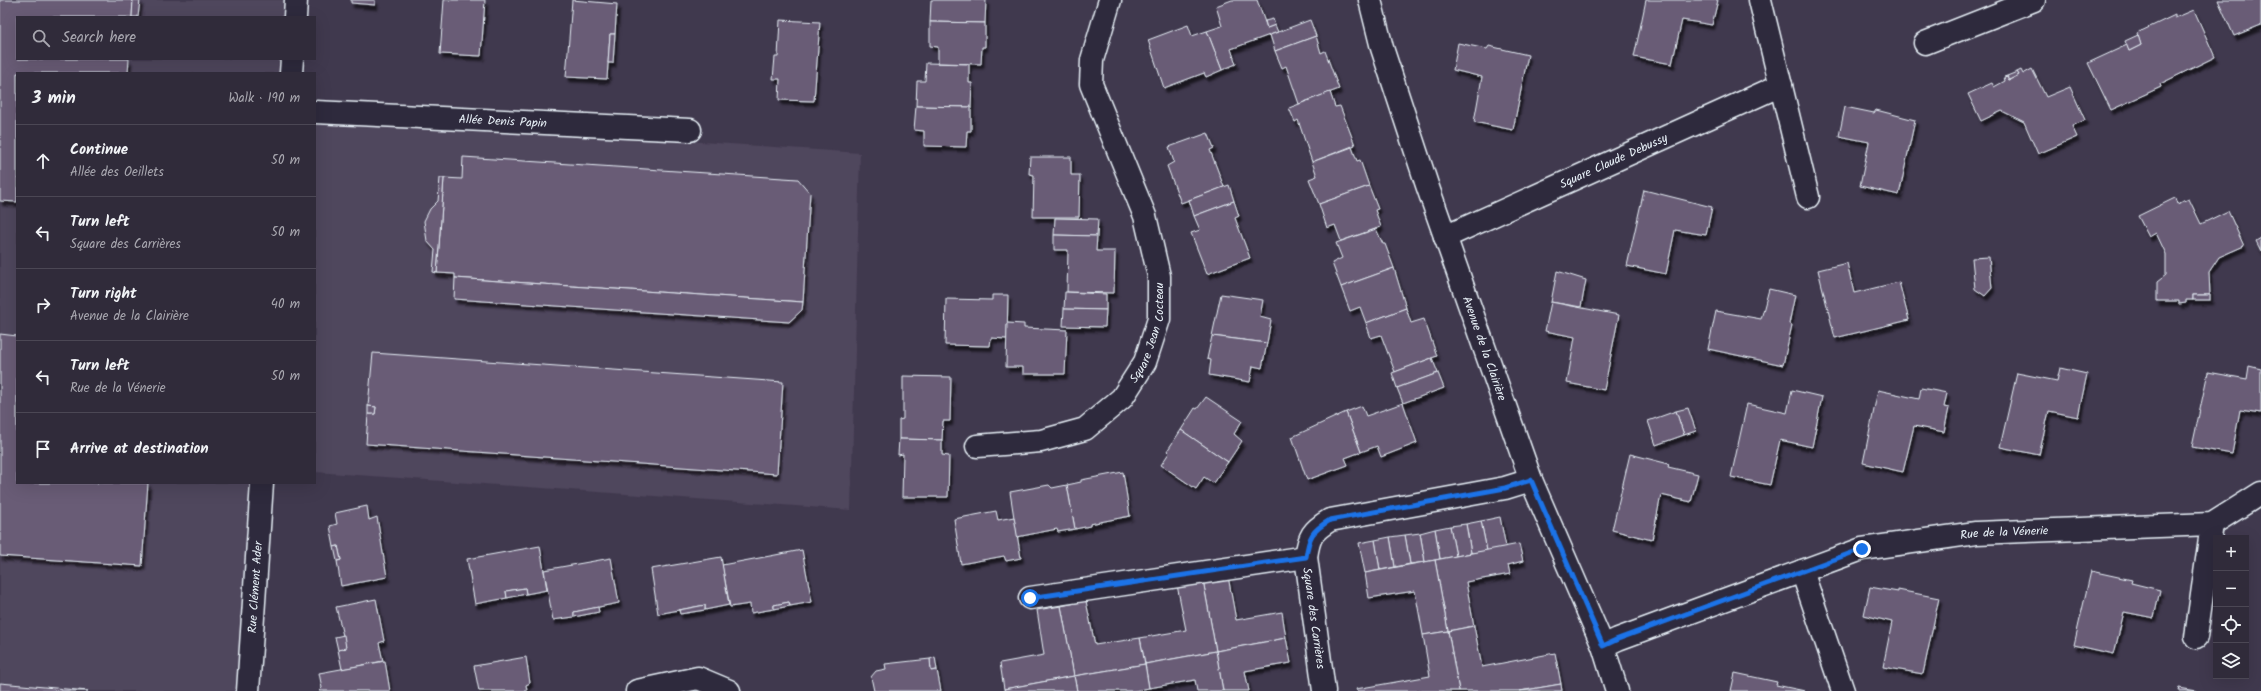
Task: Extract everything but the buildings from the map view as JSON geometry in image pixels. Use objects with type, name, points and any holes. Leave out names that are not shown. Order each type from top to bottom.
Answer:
[{"type":"street","points":[[295,16],[296,0]]},
{"type":"street","name":"Square Jean Cocteau","points":[[978,446],[1041,441],[1085,429],[1122,398],[1145,362],[1159,319],[1160,276],[1145,216],[1091,84],[1092,60],[1110,0]]},
{"type":"street","name":"Avenue de la Clairière","points":[[1370,0],[1382,48],[1445,237],[1531,480],[1603,646],[1617,691]]},
{"type":"street","points":[[1760,0],[1808,197]]},
{"type":"street","points":[[1925,43],[2034,0]]},
{"type":"street","points":[[291,72],[292,60]]},
{"type":"street","name":"Square Claude Debussy","points":[[1445,237],[1781,85]]},
{"type":"street","name":"Allée Denis Papin","points":[[316,112],[690,130]]},
{"type":"street","name":"Square des Carrières","points":[[1324,691],[1306,557],[1308,541],[1316,528],[1330,520],[1505,488],[1531,480]]},
{"type":"street","name":"Rue Clément Ader","points":[[248,691],[262,484]]},
{"type":"street","name":"Rue de la Vénerie","points":[[1603,646],[1618,639],[1862,549],[1976,533],[2212,524],[2261,494]]},
{"type":"street","points":[[2196,637],[2212,524]]},
{"type":"street","points":[[1030,598],[1306,557]]},
{"type":"street","points":[[1802,571],[1843,691]]},
{"type":"street","points":[[637,691],[698,678],[729,691]]},
{"type":"shaded area","points":[[0,0],[295,0],[294,16],[16,16],[16,60],[293,60],[292,72],[16,72],[16,484],[267,484],[253,691],[0,691]]},
{"type":"shaded area","points":[[316,115],[860,153],[851,510],[316,472]]},
{"type":"route","points":[[1030,598],[1306,557],[1308,541],[1316,528],[1330,520],[1505,488],[1531,480],[1603,646],[1618,639],[1862,549]]}]
